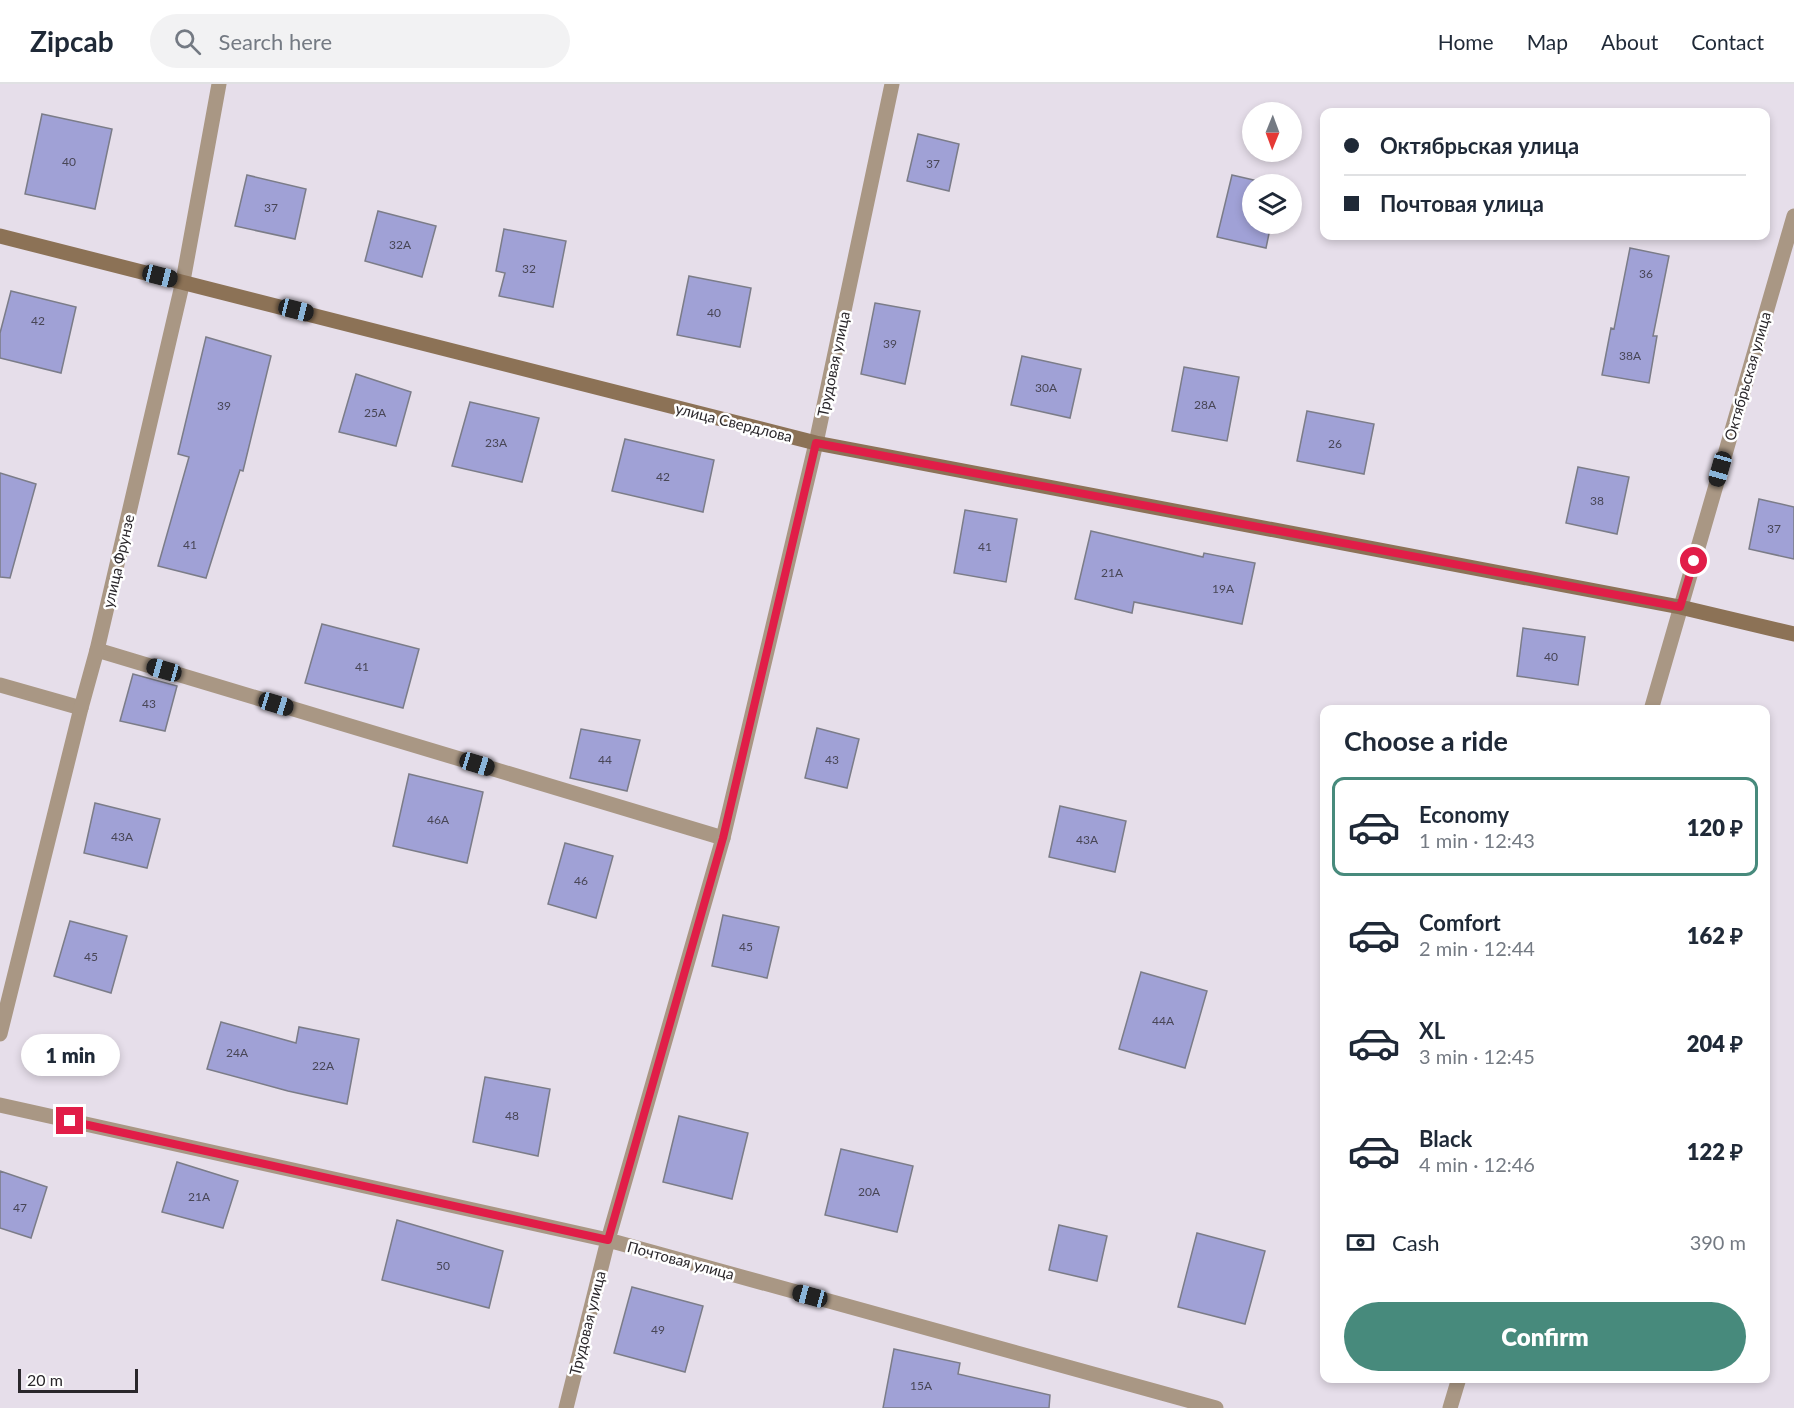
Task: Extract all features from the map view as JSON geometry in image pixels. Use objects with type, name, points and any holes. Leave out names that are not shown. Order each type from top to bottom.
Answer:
[{"type":"street","name":"улица Фрунзе","points":[[0,1034],[97,650],[183,281],[219,84]]},
{"type":"street","name":"Трудовая улица","points":[[566,1408],[608,1240],[723,838],[816,443],[892,84]]},
{"type":"street","name":"Октябрьская улица","points":[[1652,705],[1794,216]]},
{"type":"street","name":"улица Свердлова","points":[[0,236],[816,443],[1680,607],[1794,633]]},
{"type":"street","points":[[97,650],[723,838]]},
{"type":"street","points":[[0,685],[81,708]]},
{"type":"street","name":"Почтовая улица","points":[[0,1105],[608,1240],[1216,1408]]},
{"type":"street","points":[[1450,1408],[1458,1383]]},
{"type":"building","points":[[42,114],[112,129],[95,209],[25,194]]},
{"type":"building","points":[[918,134],[959,144],[949,191],[907,181]]},
{"type":"building","points":[[247,175],[306,189],[295,239],[235,226]]},
{"type":"building","points":[[1232,175],[1242,177],[1242,234],[1269,234],[1266,248],[1217,237]]},
{"type":"building","points":[[378,211],[436,226],[422,277],[365,261]]},
{"type":"building","points":[[504,229],[566,241],[553,307],[499,296],[505,273],[496,271]]},
{"type":"building","points":[[1630,248],[1669,256],[1653,336],[1657,336],[1649,383],[1602,375],[1611,328],[1614,329]]},
{"type":"building","points":[[689,276],[751,288],[740,347],[677,335]]},
{"type":"building","points":[[11,291],[76,307],[61,373],[0,358],[0,333]]},
{"type":"building","points":[[875,303],[920,311],[905,384],[861,374]]},
{"type":"building","points":[[206,337],[271,356],[243,471],[240,470],[206,578],[158,566],[189,457],[178,454]]},
{"type":"building","points":[[1022,356],[1081,369],[1070,418],[1011,405]]},
{"type":"building","points":[[1184,367],[1239,377],[1227,441],[1172,431]]},
{"type":"building","points":[[356,374],[411,392],[396,446],[339,432]]},
{"type":"building","points":[[470,402],[539,418],[522,482],[452,466]]},
{"type":"building","points":[[1307,411],[1374,424],[1364,474],[1297,461]]},
{"type":"building","points":[[625,439],[714,460],[703,512],[612,491]]},
{"type":"building","points":[[1578,467],[1629,477],[1617,534],[1566,523]]},
{"type":"building","points":[[0,473],[36,484],[10,578],[0,577]]},
{"type":"building","points":[[1759,499],[1794,507],[1794,559],[1749,549]]},
{"type":"building","points":[[965,510],[1017,519],[1006,582],[954,573]]},
{"type":"building","points":[[1091,531],[1203,557],[1204,553],[1255,563],[1242,624],[1134,602],[1132,613],[1075,599]]},
{"type":"building","points":[[322,624],[419,649],[403,708],[305,683]]},
{"type":"building","points":[[1523,628],[1585,637],[1578,685],[1517,676]]},
{"type":"building","points":[[133,674],[177,686],[165,731],[120,721]]},
{"type":"building","points":[[817,728],[859,739],[847,788],[805,778]]},
{"type":"building","points":[[581,729],[640,740],[627,791],[570,778]]},
{"type":"building","points":[[409,774],[483,792],[467,863],[393,846]]},
{"type":"building","points":[[95,803],[160,819],[147,868],[84,853]]},
{"type":"building","points":[[1060,806],[1126,821],[1115,872],[1049,857]]},
{"type":"building","points":[[565,843],[613,856],[596,918],[548,904]]},
{"type":"building","points":[[723,915],[779,927],[767,978],[712,966]]},
{"type":"building","points":[[70,921],[127,936],[111,993],[54,976]]},
{"type":"building","points":[[1141,972],[1207,991],[1185,1068],[1119,1049]]},
{"type":"building","points":[[221,1022],[296,1043],[299,1027],[359,1039],[347,1104],[207,1069]]},
{"type":"building","points":[[485,1077],[550,1089],[538,1156],[473,1142]]},
{"type":"building","points":[[679,1116],[748,1133],[732,1199],[663,1182]]},
{"type":"building","points":[[841,1149],[913,1166],[897,1232],[825,1215]]},
{"type":"building","points":[[177,1162],[238,1181],[223,1228],[162,1212]]},
{"type":"building","points":[[0,1171],[47,1187],[31,1238],[0,1228]]},
{"type":"building","points":[[397,1220],[503,1251],[489,1308],[382,1280]]},
{"type":"building","points":[[1059,1225],[1107,1236],[1097,1281],[1049,1270]]},
{"type":"building","points":[[1197,1233],[1265,1251],[1245,1324],[1178,1307]]},
{"type":"building","points":[[632,1287],[703,1306],[685,1372],[614,1353]]},
{"type":"building","points":[[894,1349],[960,1363],[958,1374],[1050,1395],[1049,1408],[883,1408]]},
{"type":"route","points":[[70,1121],[608,1240],[723,838],[816,443],[1680,607],[1694,561]]}]
